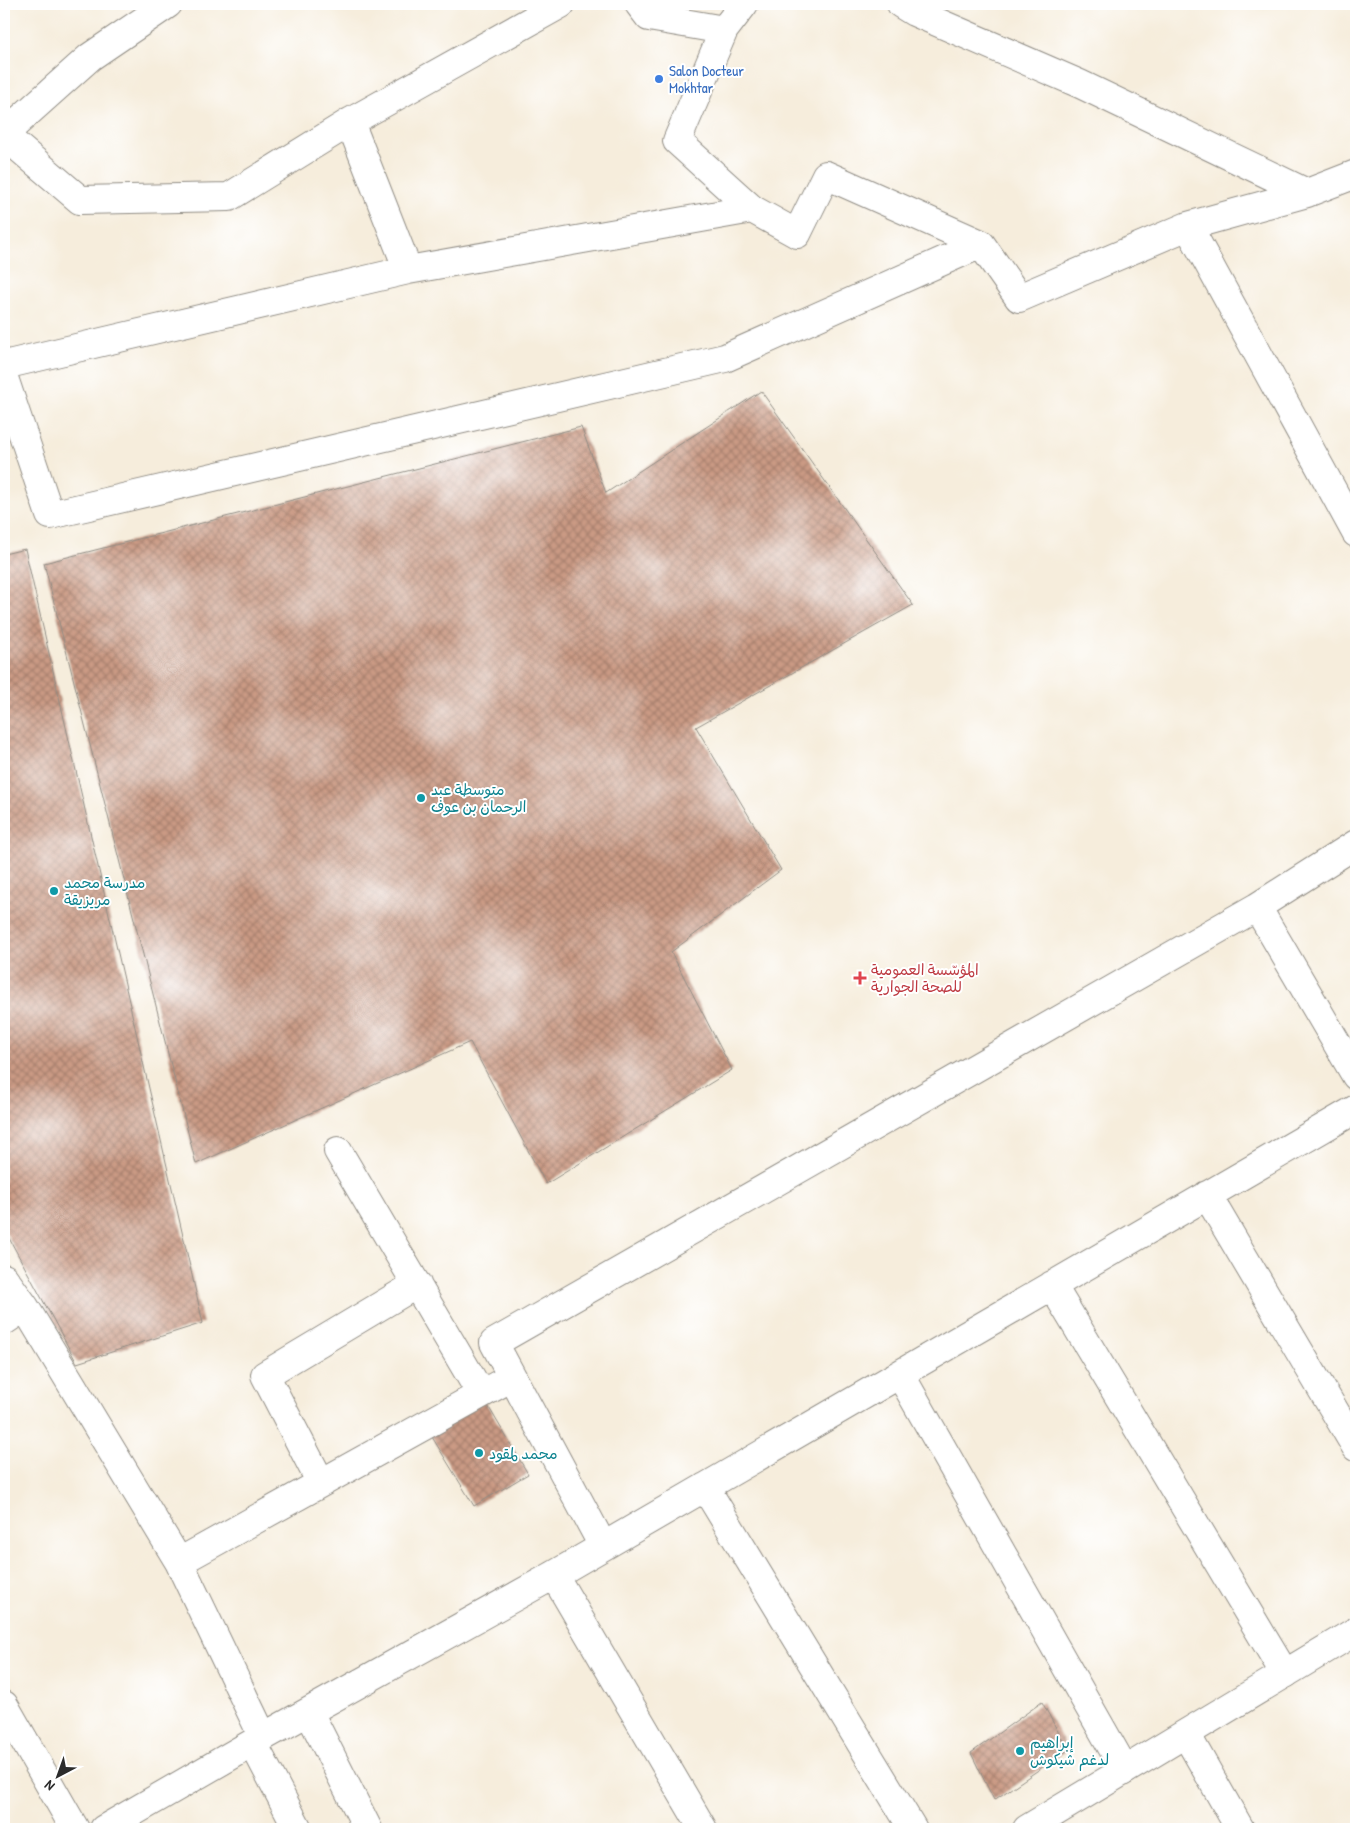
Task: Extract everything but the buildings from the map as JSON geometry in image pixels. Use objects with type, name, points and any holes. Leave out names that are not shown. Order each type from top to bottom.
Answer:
[{"type":"street","points":[[168,4],[90,57],[4,134],[80,200],[229,197],[350,122],[561,4]]},
{"type":"street","points":[[639,4],[649,17],[724,30]]},
{"type":"street","points":[[744,4],[724,30],[677,140],[752,209],[797,234],[826,175],[981,244],[1019,298],[1188,226],[1307,193],[1356,174]]},
{"type":"street","points":[[900,4],[914,12],[1080,84],[1307,193]]},
{"type":"street","points":[[350,122],[408,270]]},
{"type":"street","points":[[4,365],[408,270],[752,209]]},
{"type":"street","points":[[1188,226],[1356,533]]},
{"type":"street","points":[[4,378],[50,515],[724,358],[981,244]]},
{"type":"street","points":[[462,1360],[1258,907],[1356,844]]},
{"type":"street","points":[[1258,907],[1356,1076]]},
{"type":"street","points":[[104,1829],[258,1740],[554,1575],[1356,1109]]},
{"type":"street","points":[[338,1151],[481,1394]]},
{"type":"street","points":[[1208,1195],[1356,1447]]},
{"type":"street","points":[[4,1278],[14,1314],[179,1562],[298,1829]]},
{"type":"street","points":[[321,1483],[265,1375],[417,1284]]},
{"type":"street","points":[[1052,1285],[1285,1674]]},
{"type":"street","points":[[494,1343],[603,1546]]},
{"type":"street","points":[[900,1374],[1125,1770]]},
{"type":"street","points":[[179,1562],[512,1377]]},
{"type":"street","points":[[705,1487],[913,1829]]},
{"type":"street","points":[[554,1575],[703,1829]]},
{"type":"street","points":[[1027,1829],[1356,1631]]},
{"type":"street","points":[[4,1705],[75,1829]]},
{"type":"street","points":[[309,1712],[368,1829]]},
{"type":"street","points":[[1186,1734],[1240,1829]]},
{"type":"place","name":"Salon Docteur Mokhtar","points":[[659,79]]},
{"type":"place","name":"متوسطة عبد الرحمان بن عوف","points":[[421,798]]},
{"type":"place","name":"مدرسة محمد مريزيقة","points":[[54,891]]},
{"type":"place","name":"المؤسّسة العمومية للصحة الجوارية","points":[[860,978]]},
{"type":"place","name":"محمد لمقود","points":[[479,1453]]},
{"type":"place","name":"إبراهيم لدغم شيكوش","points":[[1020,1751]]}]
